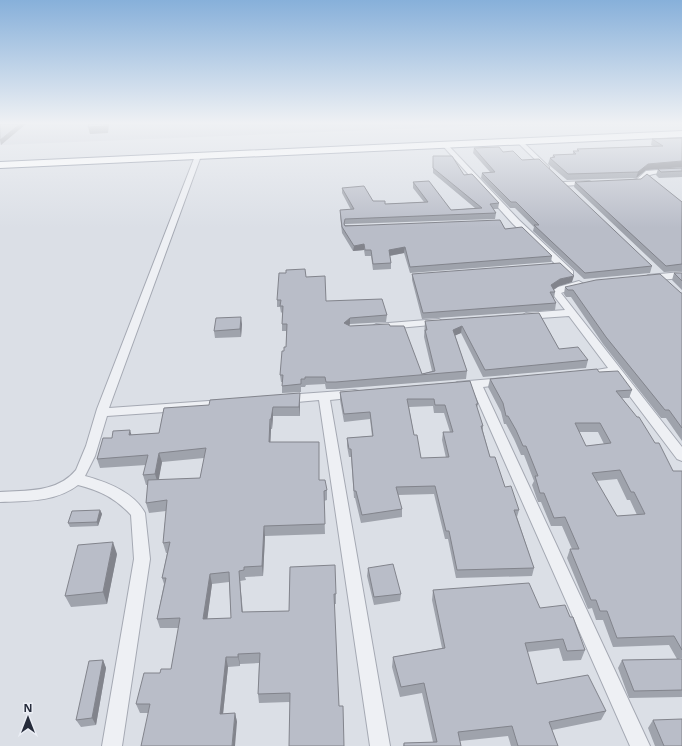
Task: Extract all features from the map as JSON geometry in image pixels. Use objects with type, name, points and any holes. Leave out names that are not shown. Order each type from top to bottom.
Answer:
[{"type":"highway","points":[[0,161],[50,159]]},
{"type":"highway","points":[[0,164],[128,159]]},
{"type":"street","points":[[0,497],[50,493],[65,488],[76,479],[86,461],[102,412],[197,159]]},
{"type":"street","points":[[457,159],[512,222],[585,284],[561,289],[556,292],[682,456]]},
{"type":"street","points":[[537,159],[552,174]]},
{"type":"street","points":[[624,182],[639,181],[646,173],[682,170]]},
{"type":"street","points":[[646,173],[652,178]]},
{"type":"street","points":[[564,184],[594,183]]},
{"type":"street","points":[[545,266],[561,265]]},
{"type":"street","points":[[657,274],[671,287]]},
{"type":"street","points":[[636,279],[657,274],[682,275]]},
{"type":"street","points":[[516,317],[571,313]]},
{"type":"street","points":[[366,328],[453,321]]},
{"type":"street","points":[[585,374],[616,370]]},
{"type":"street","points":[[445,387],[515,381]]},
{"type":"street","points":[[476,384],[640,746]]},
{"type":"street","points":[[276,400],[369,393]]},
{"type":"street","points":[[324,397],[380,746]]},
{"type":"street","points":[[102,412],[237,403]]},
{"type":"street","points":[[76,479],[95,484],[121,496],[138,513],[142,559],[112,746]]},
{"type":"building","points":[[433,159],[454,159],[464,175],[472,174],[499,203],[490,204],[496,213],[345,219],[345,226],[500,220],[505,229],[522,227],[552,256],[410,267],[405,247],[389,250],[391,263],[373,264],[371,250],[365,250],[364,244],[354,246],[342,227],[340,210],[354,209],[342,188],[364,186],[373,201],[385,201],[385,204],[428,202],[413,182],[429,181],[451,210],[482,208],[433,168]]},
{"type":"building","points":[[483,159],[539,159],[652,266],[585,273],[534,225],[539,225],[516,202],[511,202],[482,173],[495,172]]},
{"type":"building","points":[[551,159],[682,159],[682,161],[648,164],[638,172],[568,174]]},
{"type":"building","points":[[682,168],[682,171],[661,172],[658,169]]},
{"type":"building","points":[[647,174],[682,202],[682,264],[666,266],[575,182],[641,179]]},
{"type":"building","points":[[560,263],[574,276],[560,279],[551,285],[555,292],[550,292],[556,303],[423,313],[412,274]]},
{"type":"building","points":[[305,269],[306,277],[325,276],[326,301],[382,299],[387,315],[350,318],[344,323],[350,326],[389,324],[390,326],[404,326],[422,374],[435,371],[425,330],[427,330],[425,321],[539,313],[559,349],[578,347],[588,360],[485,370],[462,326],[453,330],[467,371],[336,382],[326,382],[325,377],[305,377],[305,379],[301,379],[301,384],[282,386],[283,375],[280,375],[282,351],[284,351],[284,347],[286,347],[287,324],[282,324],[283,306],[280,306],[281,300],[277,300],[279,273],[286,273],[286,270]]},
{"type":"building","points":[[674,273],[682,273],[682,281]]},
{"type":"building","points":[[660,274],[682,293],[682,428],[669,410],[665,410],[606,337],[573,290],[568,290],[565,287],[596,280]]},
{"type":"building","points":[[241,317],[240,329],[214,331],[216,318]]},
{"type":"building","points":[[597,369],[599,372],[618,371],[632,390],[616,391],[637,417],[639,417],[655,443],[659,443],[673,471],[682,471],[682,650],[674,636],[617,638],[607,611],[600,611],[596,600],[591,600],[570,549],[579,549],[565,517],[554,518],[544,493],[540,493],[535,476],[538,476],[526,446],[523,446],[516,430],[508,416],[506,416],[503,403],[490,379]],"holes":[[[575,423],[600,423],[611,443],[586,446]],[[620,470],[631,492],[634,492],[645,514],[617,516],[592,473]]]},
{"type":"building","points":[[470,381],[478,404],[476,404],[490,457],[495,457],[505,487],[511,486],[519,510],[514,510],[534,568],[457,570],[449,531],[446,531],[435,486],[396,487],[402,509],[362,515],[356,491],[354,491],[351,449],[349,449],[347,438],[373,436],[370,412],[344,414],[340,392]],"holes":[[[407,399],[434,399],[435,405],[445,405],[453,432],[443,432],[449,457],[421,458],[417,435],[414,435]]]},
{"type":"building","points":[[300,393],[299,407],[273,407],[270,419],[269,442],[319,442],[319,480],[325,480],[327,490],[324,491],[325,524],[264,526],[262,566],[244,567],[244,570],[239,571],[242,612],[289,611],[290,567],[335,565],[336,594],[334,594],[339,706],[343,706],[344,746],[289,746],[290,693],[258,694],[260,653],[238,654],[238,657],[226,657],[220,714],[235,713],[232,746],[141,746],[150,704],[136,704],[144,673],[160,673],[161,669],[171,669],[180,618],[157,619],[166,578],[162,578],[170,542],[163,543],[167,500],[146,503],[148,480],[200,478],[206,448],[159,453],[155,474],[143,475],[148,455],[97,459],[103,438],[112,438],[113,431],[130,430],[129,435],[159,433],[164,408],[209,405],[210,400]],"holes":[[[229,572],[231,618],[203,619],[210,574]]]},
{"type":"building","points":[[100,510],[97,522],[68,523],[72,511]]},
{"type":"building","points":[[113,542],[103,592],[65,596],[78,545]]},
{"type":"building","points":[[393,564],[401,594],[374,597],[368,568]]},
{"type":"building","points":[[529,583],[540,608],[565,605],[570,617],[573,617],[585,650],[567,651],[563,639],[525,643],[537,684],[588,675],[606,711],[549,722],[558,746],[518,746],[512,726],[458,732],[461,746],[404,746],[404,743],[437,742],[424,683],[401,687],[393,657],[445,648],[433,590]]},
{"type":"building","points":[[682,659],[682,690],[634,691],[622,660]]},
{"type":"building","points":[[103,660],[92,718],[76,720],[89,661]]},
{"type":"building","points":[[682,719],[682,746],[664,746],[653,720]]}]
